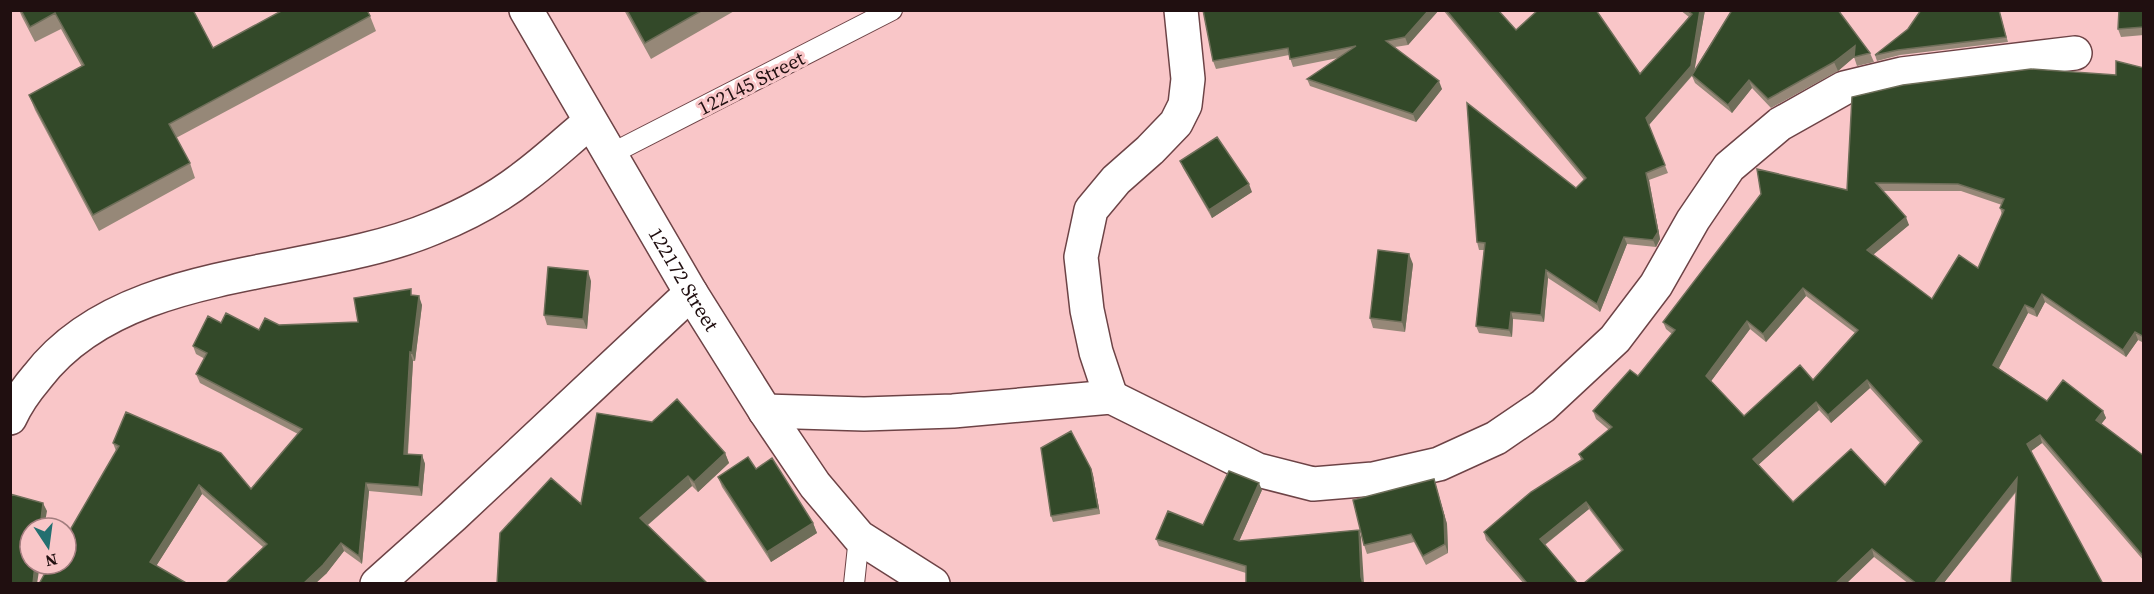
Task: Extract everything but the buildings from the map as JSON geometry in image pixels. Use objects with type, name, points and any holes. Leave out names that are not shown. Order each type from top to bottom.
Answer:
[{"type":"street","name":"122172 Street","points":[[526,10],[691,293],[765,411],[815,485],[859,537],[933,584]]},
{"type":"street","points":[[1111,398],[1096,352],[1087,310],[1082,257],[1091,210],[1116,180],[1176,123],[1185,105],[1188,79],[1181,10]]},
{"type":"street","points":[[765,411],[864,414],[953,411],[1111,398],[1258,470],[1313,484],[1373,479],[1439,464],[1496,438],[1543,406],[1615,339],[1656,285],[1693,220],[1729,167],[1780,124],[1844,88],[1902,74],[2075,53]]},
{"type":"street","points":[[10,418],[15,405],[52,357],[106,318],[174,292],[258,270],[354,253],[431,229],[482,206],[524,178],[590,122]]},
{"type":"street","points":[[377,584],[691,293]]},
{"type":"lane","name":"122145 Street","points":[[609,155],[892,10]]},
{"type":"lane","points":[[854,584],[859,537]]}]
